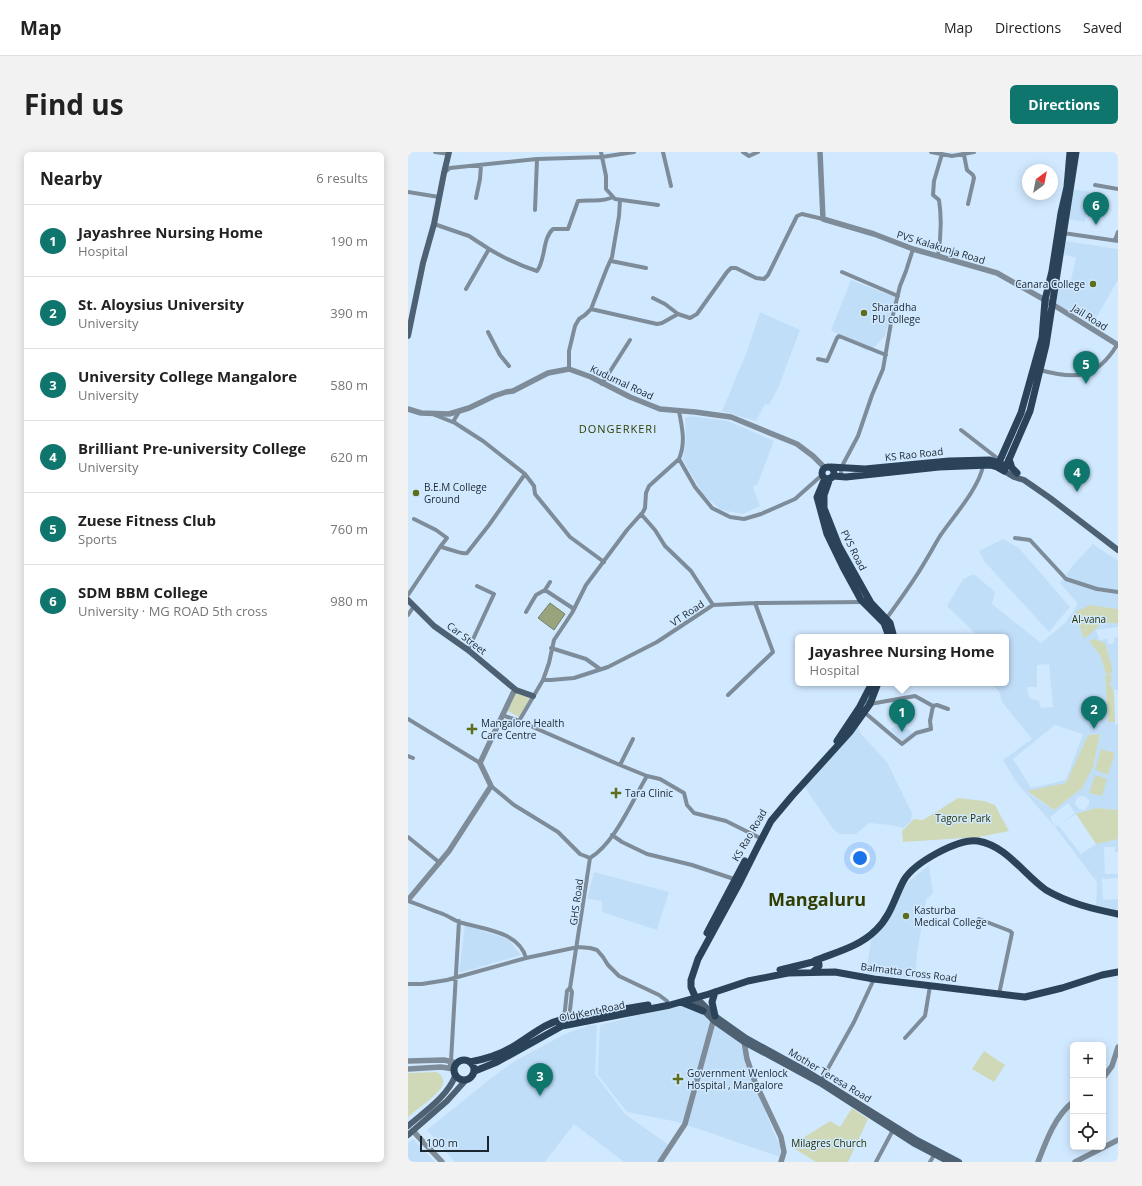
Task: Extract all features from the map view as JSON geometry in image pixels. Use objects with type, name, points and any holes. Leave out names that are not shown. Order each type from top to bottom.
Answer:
[{"type":"main road","points":[[998,459],[1021,413],[1042,338],[1045,300],[1052,271],[1061,213],[1067,187],[1070,152]]},
{"type":"main road","points":[[1005,469],[1030,411],[1046,345],[1076,152]]},
{"type":"main road","points":[[408,336],[423,263],[434,224],[449,153]]},
{"type":"main road","name":"KS Rao Road","points":[[827,477],[883,474],[998,459]]},
{"type":"main road","name":"KS Rao Road","points":[[828,467],[865,469],[949,461],[975,463],[983,466],[998,459]]},
{"type":"main road","name":"KS Rao Road","points":[[998,459],[1005,469]]},
{"type":"main road","points":[[1009,459],[1012,468],[1024,480],[1118,550]]},
{"type":"main road","points":[[827,477],[834,471],[828,467]]},
{"type":"main road","name":"PVS Road","points":[[828,467],[822,472],[827,477],[824,495],[824,508],[839,546],[866,602],[888,621]]},
{"type":"main road","points":[[1005,469],[1016,473]]},
{"type":"main road","points":[[1005,469],[1014,477],[1024,480]]},
{"type":"main road","name":"Car Street","points":[[408,600],[434,626],[468,650],[516,690],[532,696]]},
{"type":"main road","points":[[866,602],[884,623],[888,634]]},
{"type":"main road","points":[[888,621],[893,634]]},
{"type":"main road","name":"KS Rao Road","points":[[738,881],[758,837],[783,800],[826,755],[848,726],[870,686]]},
{"type":"main road","points":[[703,1011],[693,996],[691,980],[698,958],[738,881],[771,821],[850,732],[870,704],[877,686]]},
{"type":"main road","points":[[453,1067],[463,1060],[470,1062],[496,1056],[552,1022],[567,1021],[693,996],[742,979],[806,964],[845,950],[867,938],[878,928],[887,917],[905,878],[927,858],[943,850],[969,841],[978,841],[1003,851],[1034,880],[1063,899],[1091,908],[1118,914]]},
{"type":"main road","points":[[825,957],[823,963],[825,967],[828,970],[835,972]]},
{"type":"main road","points":[[812,972],[819,966],[818,962],[814,960]]},
{"type":"main road","name":"Balmatta Cross Road","points":[[693,996],[715,992],[754,980],[788,973],[835,972],[874,979],[1018,997],[1030,996],[1062,988],[1102,975],[1118,972]]},
{"type":"main road","points":[[714,1018],[712,1002],[715,992]]},
{"type":"main road","points":[[693,996],[714,1018]]},
{"type":"main road","name":"Old Kent Road","points":[[475,1071],[497,1062],[562,1026],[567,1021],[680,1002],[693,996]]},
{"type":"main road","points":[[680,1002],[703,1011],[745,1040],[821,1081],[893,1130],[934,1155],[949,1162]]},
{"type":"main road","points":[[411,1133],[473,1076],[475,1071],[470,1062]]},
{"type":"main road","points":[[453,1067],[460,1080],[466,1081]]},
{"type":"main road","points":[[408,1126],[446,1092],[453,1083],[453,1067]]},
{"type":"main road","name":"Mother Teresa Road","points":[[821,1081],[917,1140],[959,1162]]},
{"type":"street","points":[[435,152],[449,153]]},
{"type":"street","points":[[444,173],[450,168],[537,159],[634,152]]},
{"type":"street","points":[[664,152],[670,186]]},
{"type":"street","points":[[743,152],[749,156],[758,152]]},
{"type":"street","points":[[820,152],[823,219]]},
{"type":"street","points":[[931,152],[952,156],[974,152]]},
{"type":"street","points":[[601,154],[606,176],[606,189],[615,200],[658,204]]},
{"type":"street","points":[[938,256],[941,233],[941,216],[939,200],[933,195],[933,188],[942,154]]},
{"type":"street","points":[[964,154],[968,170],[974,178],[968,204]]},
{"type":"street","points":[[535,210],[537,159]]},
{"type":"street","points":[[476,198],[480,179],[480,165]]},
{"type":"street","points":[[1095,185],[1118,188]]},
{"type":"street","points":[[408,192],[439,197]]},
{"type":"street","points":[[434,224],[469,236],[498,254],[537,271],[541,266],[548,233],[553,229],[568,229],[578,201],[605,201],[613,196]]},
{"type":"street","points":[[408,409],[422,413],[449,414],[469,408],[494,396],[519,389],[548,373],[569,369],[574,326],[579,319],[591,309],[611,260],[620,200]]},
{"type":"street","name":"PVS Kalakunja Road","points":[[678,314],[690,318],[697,314],[731,268],[736,268],[756,278],[764,279],[768,275],[797,216],[802,214],[874,234],[913,250],[997,273],[1052,304]]},
{"type":"street","points":[[1063,233],[1117,240],[1118,232]]},
{"type":"street","points":[[466,289],[489,249]]},
{"type":"street","points":[[841,477],[842,468],[858,436],[872,395],[883,369],[891,323],[913,250]]},
{"type":"street","points":[[611,260],[646,268]]},
{"type":"street","points":[[842,272],[898,296]]},
{"type":"street","points":[[591,309],[657,324],[662,323],[678,314],[669,306],[653,298]]},
{"type":"street","name":"Jail Road","points":[[1052,304],[1118,345]]},
{"type":"street","points":[[488,332],[500,356],[509,366]]},
{"type":"street","points":[[818,359],[827,361],[839,336],[886,355]]},
{"type":"street","points":[[602,384],[630,340]]},
{"type":"street","points":[[1040,370],[1058,375],[1073,376],[1085,374],[1092,371],[1105,361],[1118,345]]},
{"type":"street","name":"Kudumal Road","points":[[569,369],[660,409],[731,417],[797,444],[828,467]]},
{"type":"street","points":[[455,423],[454,420],[460,411]]},
{"type":"street","points":[[519,721],[532,696],[543,680],[549,663],[551,648],[554,640],[574,609],[586,585],[627,530],[642,514],[645,508],[646,493],[649,486],[679,458],[682,452],[684,434],[679,411]]},
{"type":"street","points":[[433,414],[455,423],[483,441],[525,474],[534,486],[535,494],[570,537],[604,562]]},
{"type":"street","points":[[961,430],[998,459]]},
{"type":"street","points":[[679,458],[695,487],[712,508],[730,517],[744,519],[761,514],[795,499],[827,477]]},
{"type":"street","points":[[888,621],[939,538],[972,491],[982,472],[983,466]]},
{"type":"street","points":[[440,547],[467,553],[525,474]]},
{"type":"street","points":[[642,514],[655,530],[665,546],[691,571],[713,605]]},
{"type":"street","points":[[408,594],[447,538],[436,530],[414,519]]},
{"type":"street","points":[[1015,538],[1030,540],[1066,579],[1097,589],[1118,592]]},
{"type":"street","points":[[526,612],[536,595],[545,590],[550,582]]},
{"type":"street","points":[[468,650],[494,594],[477,586]]},
{"type":"street","points":[[545,590],[574,609]]},
{"type":"street","name":"VT Road","points":[[543,680],[574,678],[608,667],[657,642],[713,605],[866,602]]},
{"type":"street","points":[[728,695],[773,652],[756,603]]},
{"type":"street","points":[[408,615],[414,606]]},
{"type":"street","points":[[551,648],[586,659],[600,669]]},
{"type":"street","points":[[480,763],[502,715],[516,690]]},
{"type":"street","points":[[863,700],[870,704],[915,696],[933,706],[937,705],[948,709]]},
{"type":"street","points":[[864,712],[902,744],[916,734],[931,729],[930,721],[933,706]]},
{"type":"street","points":[[502,715],[620,765],[660,780],[684,794],[687,805],[694,813],[726,821],[758,837]]},
{"type":"street","points":[[408,719],[480,763],[490,786],[514,804],[558,832],[580,854],[590,858],[607,843],[612,836],[648,776]]},
{"type":"street","points":[[620,765],[633,739]]},
{"type":"street","points":[[408,756],[413,758]]},
{"type":"street","points":[[490,786],[449,851],[408,901],[458,921],[490,929],[506,936],[518,943],[525,952],[526,958]]},
{"type":"street","points":[[612,836],[647,854],[692,865],[738,881]]},
{"type":"street","points":[[408,837],[440,863]]},
{"type":"street","name":"GHS Road","points":[[567,1021],[567,991],[570,988],[578,947],[590,858]]},
{"type":"street","points":[[979,919],[1012,933],[999,994]]},
{"type":"street","points":[[453,1067],[458,921]]},
{"type":"street","points":[[408,984],[422,984],[456,977],[526,958],[578,947],[597,950],[603,956],[608,965],[619,976],[659,995],[667,1001]]},
{"type":"street","points":[[821,1081],[854,1022],[874,979]]},
{"type":"street","points":[[905,1038],[925,1016],[930,986]]},
{"type":"street","points":[[660,1162],[685,1124],[714,1018]]},
{"type":"street","points":[[745,1040],[747,1058],[755,1082],[781,1137],[784,1152],[781,1162]]},
{"type":"street","points":[[1106,1074],[1112,1066],[1118,1047]]},
{"type":"street","points":[[408,1061],[444,1060],[453,1067]]},
{"type":"street","points":[[408,1069],[453,1067]]},
{"type":"street","points":[[1038,1162],[1045,1144],[1060,1115],[1070,1105]]},
{"type":"street","points":[[876,1162],[893,1130]]},
{"type":"street","points":[[411,1133],[442,1162]]},
{"type":"street","points":[[1075,1162],[1118,1140]]},
{"type":"street","points":[[930,1162],[934,1155]]},
{"type":"shaded area","points":[[1074,190],[1089,191],[1085,222],[1068,219]]},
{"type":"shaded area","name":"Canara College","points":[[1066,241],[1118,249],[1118,282],[1117,281],[1093,324],[1051,301],[1053,286],[1069,289],[1076,258],[1062,254]]},
{"type":"shaded area","name":"Sharadha PU college","points":[[851,280],[895,297],[885,336],[872,349],[867,351],[831,330]]},
{"type":"shaded area","points":[[760,312],[800,330],[779,386],[769,405],[765,404],[756,421],[722,411],[747,351]]},
{"type":"shaded area","points":[[690,416],[728,421],[774,441],[757,485],[753,487],[760,506],[743,514],[721,510],[703,494],[683,460],[686,440],[685,418]]},
{"type":"shaded area","points":[[1003,539],[1019,548],[1070,607],[1049,632],[984,561],[979,551]]},
{"type":"shaded area","points":[[1093,544],[1118,561],[1118,609],[1090,605],[1094,630],[1102,623],[1117,622],[1118,627],[1096,630],[1099,640],[1107,639],[1108,644],[1114,643],[1114,638],[1118,637],[1118,690],[1114,690],[1115,724],[1118,724],[1118,810],[1096,808],[1076,814],[1058,825],[1081,854],[1096,844],[1118,839],[1118,852],[1115,852],[1115,847],[1104,847],[1105,874],[1118,874],[1118,878],[1102,879],[1103,900],[1118,899],[1118,910],[1096,905],[1097,882],[1055,827],[1017,783],[1003,760],[1032,739],[1002,702],[999,691],[993,686],[1009,686],[1009,634],[976,634],[947,606],[963,579],[974,574],[995,592],[992,604],[1041,643],[1065,623],[1078,604],[1060,583],[1074,564]],"holes":[[[1090,641],[1112,667],[1106,674],[1100,655]],[[1049,664],[1053,707],[1041,708],[1039,701],[1029,697],[1027,687],[1037,687],[1037,665]],[[1105,675],[1111,675],[1111,682],[1109,685],[1112,687],[1114,695],[1114,722],[1108,722]],[[1055,725],[1083,734],[1066,780],[1031,788],[1013,759]],[[1100,734],[1093,767],[1054,810],[1027,792],[1066,783],[1088,735]],[[1084,796],[1089,800],[1089,804],[1085,810],[1079,809],[1075,803],[1077,797]],[[1068,803],[1075,813],[1055,827],[1050,817]]]},
{"type":"shaded area","points":[[550,603],[565,614],[554,630],[538,618]]},
{"type":"shaded area","points":[[857,724],[861,734],[887,762],[912,813],[911,821],[903,828],[891,825],[869,823],[856,834],[840,834],[834,830],[802,782]]},
{"type":"shaded area","points":[[899,724],[904,730],[907,728],[910,730],[912,734],[901,742],[891,729]]},
{"type":"shaded area","name":"Kasturba Medical College","points":[[929,865],[933,893],[926,900],[917,954],[915,979],[866,973],[871,940],[878,933],[907,883]]},
{"type":"shaded area","points":[[594,872],[669,892],[657,930],[602,912],[602,901],[587,899]]},
{"type":"shaded area","points":[[465,925],[508,939],[521,955],[459,973]]},
{"type":"shaded area","name":"Government Wenlock Hospital , Mangalore","points":[[675,1006],[683,1006],[705,1012],[740,1043],[772,1129],[780,1145],[780,1157],[678,1122],[627,1112],[598,1075],[600,1025]]},
{"type":"shaded area","points":[[590,1025],[597,1025],[595,1074],[625,1114],[669,1145],[656,1162],[624,1162],[574,1124],[545,1162],[455,1162],[427,1130],[490,1079],[515,1061],[565,1034]]},
{"type":"shaded area","points":[[413,1139],[435,1162],[408,1162],[408,1143]]},
{"type":"green space","name":"Al-vana","points":[[1090,605],[1118,609],[1118,627],[1117,623],[1102,623],[1084,639],[1075,612]]},
{"type":"green space","points":[[1094,639],[1105,643],[1112,667],[1112,673],[1106,674],[1100,655],[1089,641]]},
{"type":"green space","points":[[1111,674],[1111,682],[1109,684],[1112,687],[1114,695],[1115,722],[1108,722],[1105,675]]},
{"type":"green space","points":[[517,690],[530,698],[519,717],[506,710]]},
{"type":"green space","points":[[1100,734],[1093,767],[1082,788],[1054,810],[1027,791],[1066,783],[1088,735]]},
{"type":"green space","points":[[1101,749],[1115,753],[1108,775],[1095,770]]},
{"type":"green space","points":[[1095,775],[1107,779],[1102,796],[1089,793]]},
{"type":"green space","name":"Tagore Park","points":[[958,798],[984,801],[995,805],[1009,831],[979,837],[903,842],[902,831],[914,819],[923,820]]},
{"type":"green space","points":[[1096,808],[1118,810],[1118,839],[1096,844],[1076,814]]},
{"type":"green space","points":[[984,1051],[1005,1065],[994,1082],[972,1069]]},
{"type":"green space","points":[[437,1072],[442,1076],[443,1080],[443,1084],[440,1089],[408,1117],[408,1073]]},
{"type":"green space","name":"Milagres Church","points":[[852,1108],[868,1119],[848,1162],[816,1162],[792,1147],[798,1137],[803,1138],[830,1121],[840,1127]]},
{"type":"place","name":"SDM BBM College","points":[[1096,225]]},
{"type":"place","name":"Canara College","points":[[1093,284]]},
{"type":"place","name":"Sharadha PU college","points":[[864,313]]},
{"type":"place","name":"Zuese Fitness Club","points":[[1086,384]]},
{"type":"place","name":"Brilliant Pre-university College","points":[[1077,492]]},
{"type":"place","name":"B.E.M College Ground","points":[[416,493]]},
{"type":"place","name":"Mangalore Health Care Centre","points":[[472,729]]},
{"type":"place","name":"St. Aloysius University","points":[[1094,729]]},
{"type":"place","name":"Jayashree Nursing Home","points":[[902,732]]},
{"type":"place","name":"Tara Clinic","points":[[616,793]]},
{"type":"place","name":"Kasturba Medical College","points":[[906,916]]},
{"type":"place","name":"Government Wenlock Hospital , Mangalore","points":[[678,1079]]},
{"type":"place","name":"University College Mangalore","points":[[540,1096]]},
{"type":"district","name":"DONGERKERI","points":[[618,428]]},
{"type":"district","name":"Mangaluru","points":[[817,899]]}]
